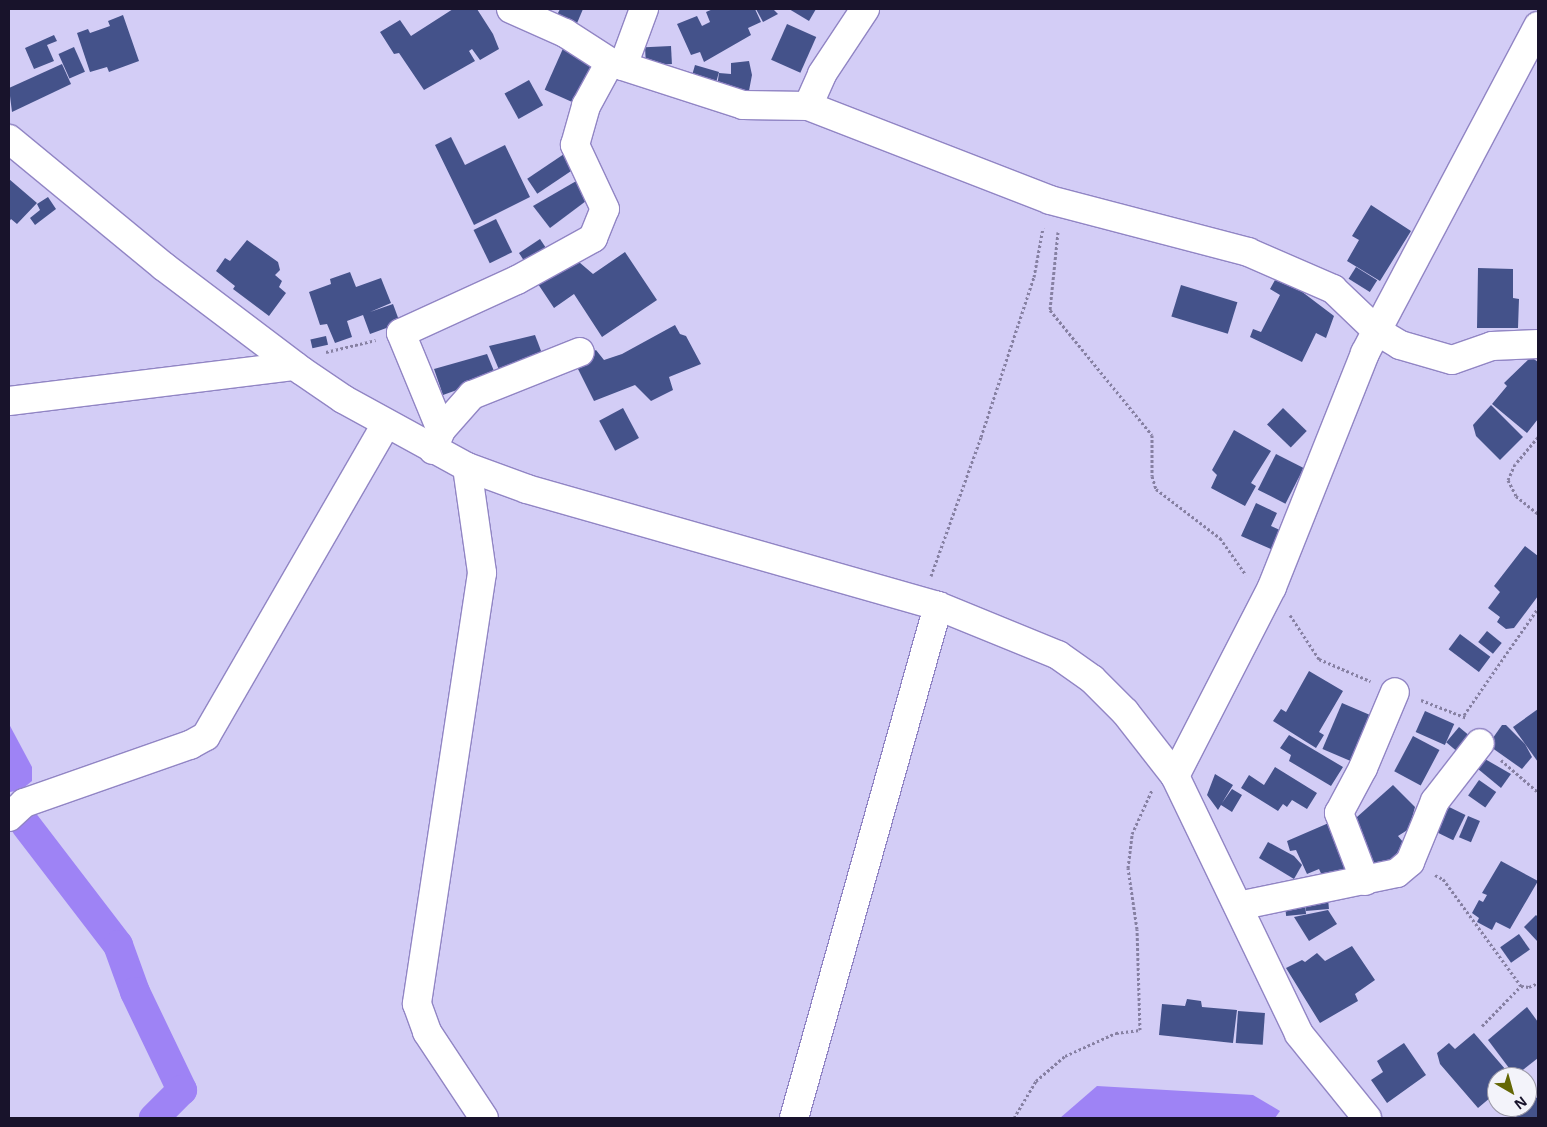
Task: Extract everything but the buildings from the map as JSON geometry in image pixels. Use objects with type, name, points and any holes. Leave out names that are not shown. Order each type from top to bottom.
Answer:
[{"type":"street","points":[[511,9],[565,33],[616,64],[743,106],[808,106],[1048,205],[1248,252],[1333,289],[1377,331],[1400,345],[1452,360],[1492,346],[1538,344]]},
{"type":"street","points":[[437,440],[400,333],[517,280],[593,238],[605,209],[575,145],[586,106],[616,64],[644,9]]},
{"type":"street","points":[[808,106],[822,74],[865,9]]},
{"type":"street","points":[[1172,772],[1264,603],[1329,441],[1377,331],[1538,26]]},
{"type":"street","points":[[9,139],[156,260],[298,368],[386,424],[437,440],[467,467],[526,489],[930,604],[1058,655],[1092,679],[1124,712],[1172,772],[1299,1034],[1367,1118]]},
{"type":"street","points":[[437,440],[472,395],[580,352]]},
{"type":"street","points":[[9,401],[298,368]]},
{"type":"street","points":[[9,817],[10,812],[24,803],[190,745],[206,736],[386,424]]},
{"type":"street","points":[[467,467],[482,572],[417,1004],[427,1032],[484,1118]]},
{"type":"street","points":[[794,1118],[930,604]]},
{"type":"street","points":[[1365,881],[1339,813],[1360,774],[1395,692]]},
{"type":"street","points":[[1238,906],[1396,873],[1410,862],[1435,801],[1480,744]]},
{"type":"path","points":[[1048,205],[1058,222],[1050,310],[1152,435],[1152,476],[1156,488],[1220,538],[1264,603]]},
{"type":"path","points":[[930,604],[1030,286],[1048,205]]},
{"type":"path","points":[[298,368],[321,354],[400,333]]},
{"type":"path","points":[[1538,437],[1515,464],[1508,480],[1516,496],[1538,514]]},
{"type":"path","points":[[1464,715],[1538,608]]},
{"type":"path","points":[[1014,1118],[1036,1081],[1065,1056],[1116,1033],[1140,1030],[1137,929],[1128,868],[1132,834],[1151,791],[1172,772]]},
{"type":"path","points":[[1410,862],[1443,879],[1521,986],[1529,987],[1538,983]]},
{"type":"path","points":[[1482,1026],[1521,986]]},
{"type":"shaded area","points":[[9,724],[32,767],[32,781],[21,790],[10,792]]},
{"type":"shaded area","points":[[1097,1086],[1253,1095],[1280,1111],[1275,1118],[1060,1118]]},
{"type":"waterway","points":[[26,825],[118,945],[135,992],[182,1090],[154,1118]]}]
